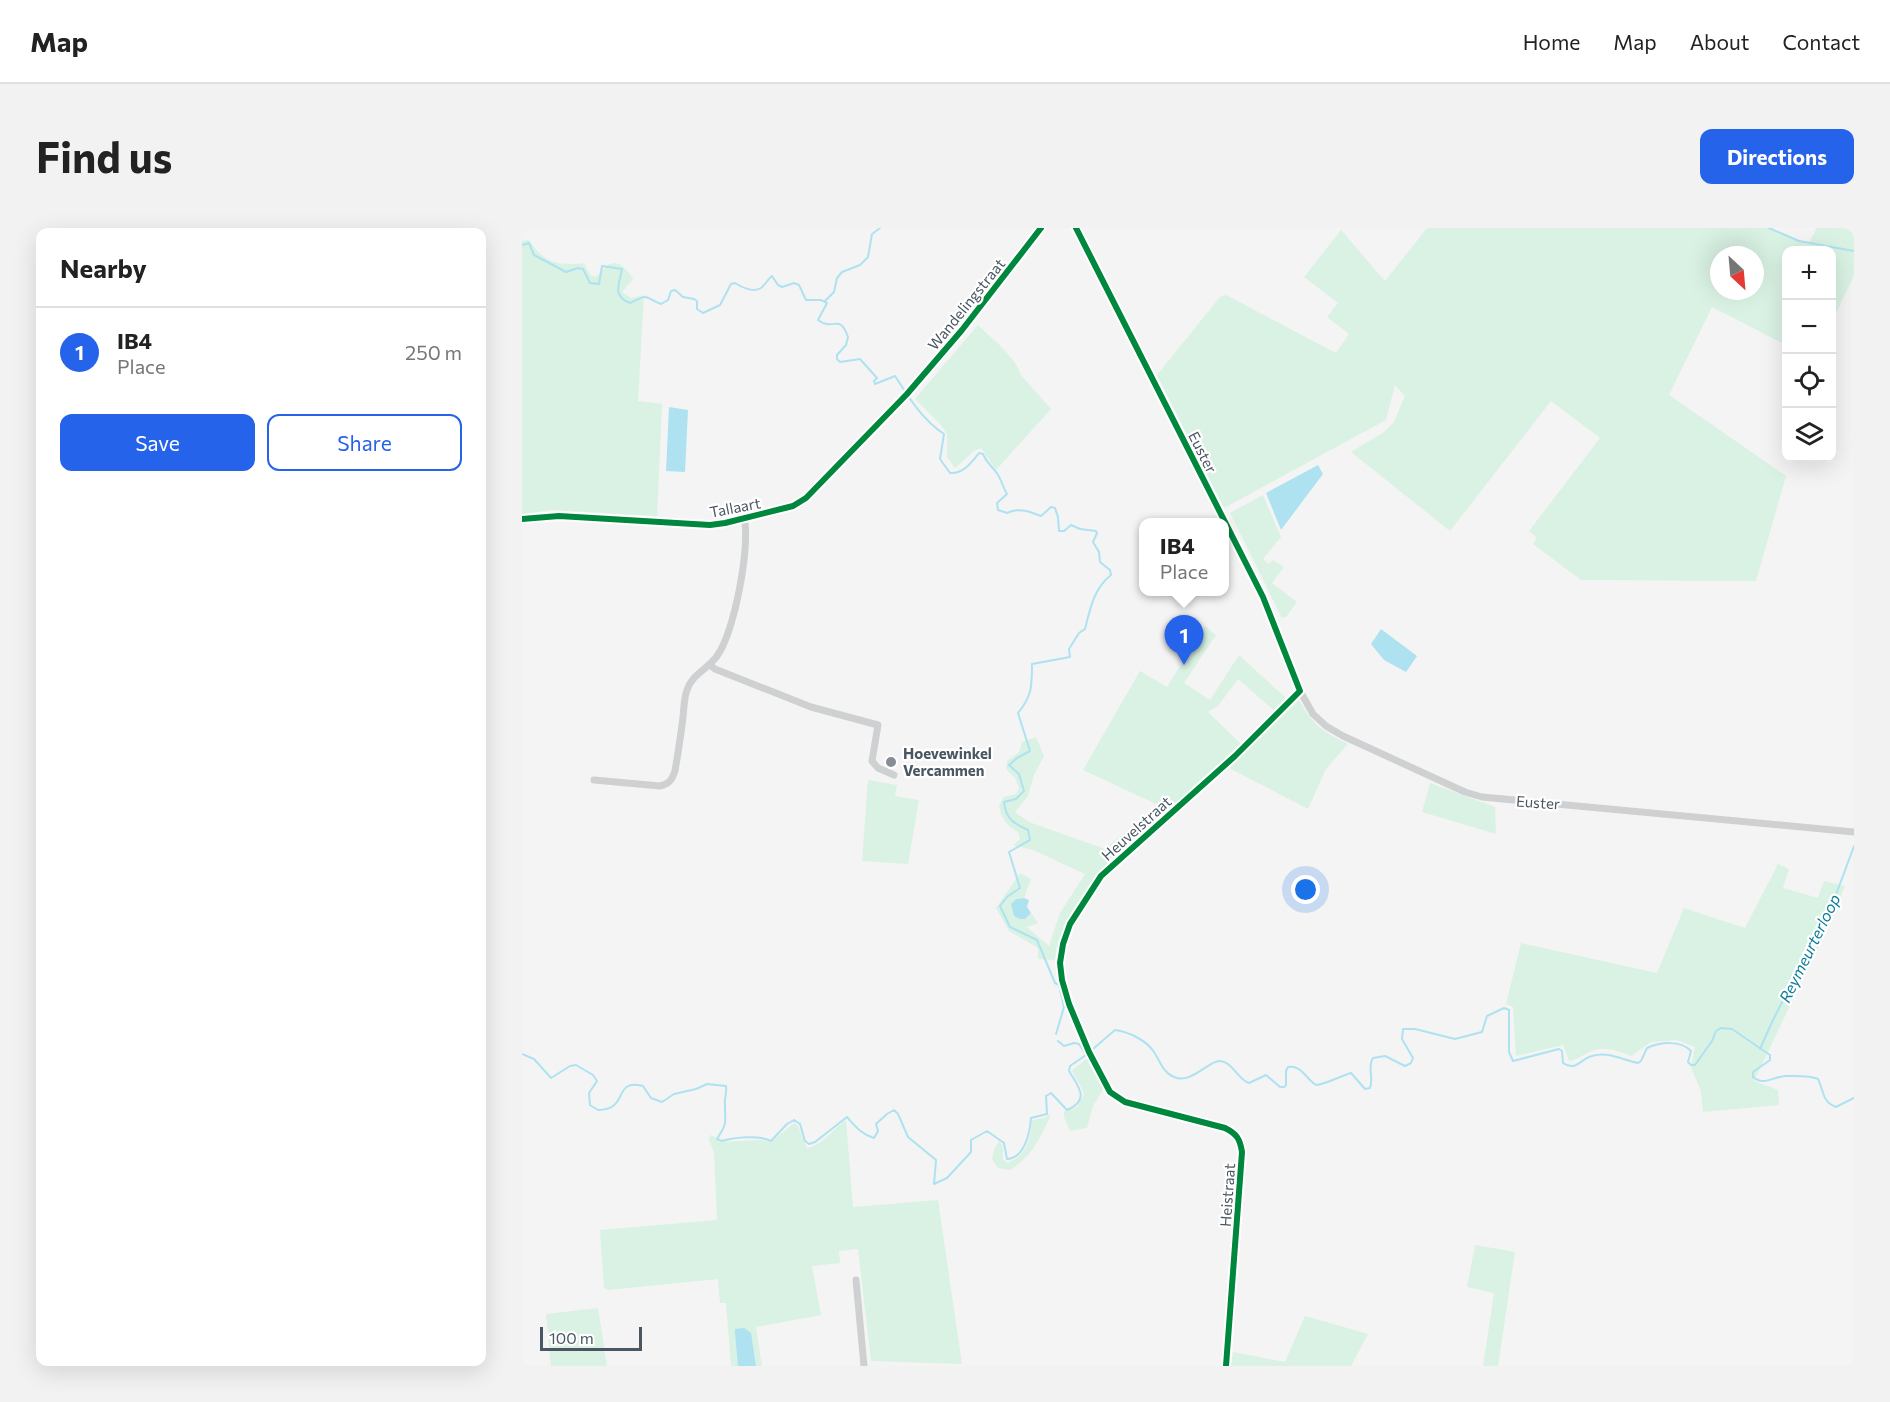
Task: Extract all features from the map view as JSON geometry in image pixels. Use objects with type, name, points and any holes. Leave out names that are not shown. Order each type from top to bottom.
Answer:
[{"type":"street","name":"Wandelingstraat","points":[[907,394],[962,330],[1041,228]]},
{"type":"street","name":"Euster","points":[[1076,228],[1223,518]]},
{"type":"street","name":"Tallaart","points":[[522,519],[559,516],[710,525],[792,506],[806,498],[907,394]]},
{"type":"street","name":"Tallaart","points":[[594,780],[660,786],[667,785],[672,780],[687,688],[696,674],[710,665],[723,647],[738,595],[744,552],[746,525],[744,518]]},
{"type":"street","name":"Euster","points":[[1229,530],[1263,597],[1300,691],[1313,714],[1343,736],[1447,784],[1482,796],[1854,832]]},
{"type":"street","points":[[710,665],[811,707],[878,725],[872,761],[878,768],[894,775]]},
{"type":"street","name":"Heuvelstraat","points":[[1089,1052],[1074,1018],[1062,980],[1060,963],[1063,944],[1070,924],[1101,876],[1236,756],[1300,691]]},
{"type":"street","name":"Heistraat","points":[[1089,1052],[1106,1086],[1116,1097],[1125,1102],[1225,1128],[1234,1132],[1240,1139],[1242,1152],[1226,1366]]},
{"type":"street","points":[[856,1280],[864,1366]]},
{"type":"green space","points":[[1427,228],[1771,228],[1808,244],[1817,228],[1854,228],[1854,276],[1836,313],[1836,246],[1782,246],[1782,343],[1712,307],[1669,395],[1786,476],[1756,581],[1581,580],[1533,544],[1537,538],[1529,531],[1600,438],[1551,401],[1450,531],[1351,452],[1384,432],[1394,422],[1405,396],[1395,385],[1386,420],[1224,508],[1157,375],[1220,297],[1226,295],[1336,353],[1349,334],[1327,317],[1338,303],[1304,277],[1341,230],[1385,281]]},
{"type":"green space","points":[[529,240],[546,258],[559,263],[584,263],[590,275],[595,277],[606,266],[617,263],[627,270],[633,279],[622,292],[631,298],[644,295],[638,401],[662,404],[657,516],[551,510],[522,514],[522,241]]},
{"type":"green space","points":[[978,325],[1009,355],[1020,374],[1051,409],[996,470],[981,448],[974,451],[955,468],[947,457],[947,434],[915,399]]},
{"type":"green space","points":[[1263,495],[1281,537],[1263,559],[1269,564],[1273,560],[1284,567],[1272,583],[1297,602],[1287,616],[1282,618],[1230,513]]},
{"type":"green space","points":[[1205,626],[1216,635],[1184,683],[1210,700],[1239,655],[1287,699],[1275,711],[1238,679],[1218,706],[1208,712],[1242,745],[1169,810],[1083,770],[1140,671],[1167,687]]},
{"type":"green space","points":[[1299,700],[1319,727],[1348,744],[1326,769],[1308,809],[1229,768]]},
{"type":"green space","points":[[1036,737],[1044,756],[1034,775],[1028,796],[1015,812],[1029,822],[1105,849],[1155,808],[1163,814],[1096,878],[1074,911],[1056,949],[1055,960],[1038,959],[1038,948],[1009,931],[996,908],[1020,873],[1031,879],[1024,898],[1016,899],[1025,919],[1031,913],[1038,923],[1027,927],[1049,946],[1060,913],[1085,874],[1033,850],[1013,845],[1020,839],[1018,832],[1008,825],[1001,814],[999,805],[1004,797],[1016,794],[1019,788],[1015,778],[1006,769],[1007,761],[1019,752],[1022,742]]},
{"type":"green space","points":[[868,780],[897,785],[895,796],[919,800],[908,864],[862,861]]},
{"type":"green space","points":[[1430,783],[1495,807],[1496,834],[1422,812]]},
{"type":"green space","points":[[1778,864],[1789,869],[1783,888],[1818,898],[1824,881],[1845,886],[1754,1081],[1778,1090],[1779,1105],[1703,1112],[1701,1092],[1691,1067],[1695,1047],[1677,1040],[1651,1042],[1631,1056],[1601,1049],[1569,1061],[1563,1045],[1516,1056],[1513,1007],[1506,1004],[1521,943],[1657,973],[1684,908],[1745,928]]},
{"type":"green space","points":[[1087,1059],[1103,1089],[1093,1106],[1087,1128],[1070,1131],[1064,1111],[1077,1107],[1084,1095],[1072,1070]]},
{"type":"green space","points":[[1051,1114],[1030,1153],[1010,1170],[998,1168],[992,1159],[999,1141],[1003,1146],[1003,1160],[1008,1163],[1020,1155],[1027,1146],[1032,1120]]},
{"type":"green space","points":[[846,1120],[853,1207],[938,1200],[962,1364],[871,1361],[858,1249],[839,1251],[840,1263],[812,1266],[821,1315],[756,1327],[762,1366],[731,1366],[726,1303],[720,1303],[718,1279],[608,1290],[604,1288],[600,1230],[717,1220],[714,1152],[709,1140],[710,1135],[719,1142],[761,1140],[771,1142],[794,1123],[798,1126],[807,1148],[823,1140]]},
{"type":"green space","points":[[1475,1245],[1515,1252],[1498,1366],[1483,1366],[1494,1293],[1467,1287]]},
{"type":"green space","points":[[598,1308],[607,1366],[551,1366],[546,1314]]},
{"type":"green space","points":[[1305,1316],[1368,1334],[1351,1366],[1231,1366],[1233,1352],[1285,1362]]},
{"type":"water","points":[[669,407],[688,410],[685,472],[666,471]]},
{"type":"water","points":[[1318,465],[1323,474],[1281,530],[1266,493]]},
{"type":"water","points":[[1381,629],[1417,656],[1406,672],[1384,660],[1371,644]]},
{"type":"water","points":[[1016,899],[1029,900],[1027,907],[1031,913],[1025,919],[1020,919],[1014,916],[1011,904]]},
{"type":"water","points":[[744,1328],[751,1333],[756,1366],[738,1366],[735,1329]]},
{"type":"waterway","points":[[825,301],[834,292],[837,278],[842,272],[860,265],[868,257],[872,234],[880,228]]},
{"type":"waterway","name":"Reymeurterloop","points":[[1769,228],[1799,241],[1854,251]]},
{"type":"waterway","points":[[522,245],[529,243],[534,255],[566,272],[578,268],[583,269],[590,283],[599,284],[602,266],[622,269],[618,289],[620,297],[630,303],[646,297],[661,304],[668,300],[671,291],[675,290],[683,297],[697,301],[697,309],[703,313],[720,305],[731,284],[735,283],[754,290],[762,287],[772,276],[782,287],[794,283],[799,285],[806,300],[821,300],[827,303],[818,320],[828,324],[842,325],[845,330],[848,337],[846,345],[837,355],[837,359],[840,362],[860,359],[877,378],[874,381],[875,384],[895,376],[922,415],[944,434],[940,459],[950,473],[963,470],[979,453],[983,454],[998,475],[1007,494],[997,503],[998,510],[1007,513],[1015,510],[1024,511],[1041,516],[1051,507],[1055,508],[1059,531],[1064,531],[1071,525],[1096,531],[1093,542],[1099,552],[1100,562],[1110,570],[1111,575],[1100,586],[1085,629],[1079,633],[1069,649],[1070,657],[1032,664],[1030,690],[1018,713],[1030,751],[1009,765],[1019,774],[1024,791],[1016,799],[1004,802],[1014,823],[1028,830],[1030,840],[1009,852],[1020,888],[1007,897],[1000,906],[1010,927],[1037,940],[1055,983],[1059,985],[1064,1007],[1056,1034]]},
{"type":"waterway","name":"Reymeurterloop","points":[[1760,1049],[1834,900],[1854,846]]},
{"type":"waterway","points":[[1093,1049],[1115,1030],[1142,1040],[1151,1048],[1167,1073],[1180,1079],[1187,1078],[1220,1061],[1228,1064],[1249,1083],[1266,1075],[1280,1087],[1284,1087],[1286,1071],[1288,1067],[1293,1067],[1300,1070],[1316,1085],[1351,1073],[1365,1089],[1370,1088],[1373,1058],[1385,1056],[1405,1066],[1411,1063],[1413,1058],[1402,1039],[1403,1029],[1415,1029],[1455,1039],[1482,1032],[1487,1016],[1504,1008],[1509,1010],[1509,1052],[1513,1061],[1559,1049],[1562,1051],[1563,1063],[1571,1066],[1598,1055],[1610,1055],[1638,1063],[1647,1048],[1670,1043],[1687,1047],[1691,1051],[1688,1062],[1695,1065],[1712,1041],[1716,1031],[1721,1028],[1732,1029],[1770,1055],[1770,1060],[1753,1072],[1753,1077],[1757,1080],[1764,1081],[1785,1076],[1811,1077],[1818,1079],[1831,1105],[1836,1107],[1854,1098]]},
{"type":"waterway","points":[[522,1054],[534,1059],[551,1078],[570,1066],[576,1065],[593,1075],[597,1081],[589,1093],[590,1105],[598,1110],[608,1109],[614,1105],[627,1086],[643,1086],[651,1098],[662,1102],[674,1094],[707,1084],[726,1086],[725,1123],[717,1139],[722,1141],[747,1137],[771,1141],[794,1120],[800,1124],[805,1141],[809,1144],[815,1142],[847,1117],[862,1132],[874,1138],[878,1131],[876,1124],[894,1110],[908,1137],[936,1160],[934,1184],[947,1178],[971,1152],[971,1140],[987,1131],[1004,1143],[1007,1159],[1013,1158],[1022,1149],[1028,1137],[1031,1118],[1047,1114],[1046,1096],[1051,1093],[1067,1110],[1079,1102],[1080,1092],[1069,1071],[1070,1066],[1086,1055],[1079,1044],[1064,1046],[1058,1041]]},
{"type":"cycle path","points":[[522,519],[559,516],[710,525],[793,506],[806,498],[907,394],[962,330],[1041,228]]},
{"type":"cycle path","points":[[1076,228],[1223,518]]},
{"type":"cycle path","points":[[1226,1366],[1242,1152],[1239,1140],[1225,1128],[1125,1102],[1110,1092],[1089,1052],[1069,1004],[1060,963],[1063,944],[1070,924],[1101,876],[1235,756],[1300,691],[1263,597],[1229,530]]},
{"type":"place","name":"IB4","points":[[1184,665]]},
{"type":"place","name":"Hoevewinkel Vercammen","points":[[891,762]]}]
